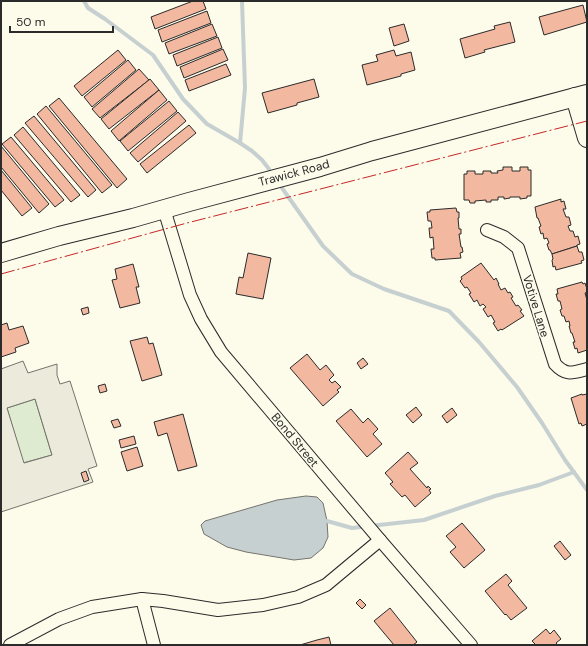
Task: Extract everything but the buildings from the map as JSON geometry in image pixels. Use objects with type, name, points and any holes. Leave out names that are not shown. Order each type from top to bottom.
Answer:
[{"type":"street","points":[[581,95],[587,138]]},
{"type":"street","name":"Trawick Road","points":[[1,253],[581,95]]},
{"type":"street","name":"Bond Street","points":[[164,208],[190,295],[201,319],[221,352],[471,645]]},
{"type":"street","name":"Votive Lane","points":[[487,230],[504,237],[518,248],[555,364],[560,370],[568,373],[587,369]]},
{"type":"street","points":[[10,645],[59,619],[92,607],[142,599],[218,610],[263,605],[298,597],[326,585],[380,540]]},
{"type":"street","points":[[142,599],[154,645]]},
{"type":"green space","points":[[35,399],[52,455],[23,463],[7,408]]},
{"type":"shaded area","points":[[23,361],[28,373],[57,364],[57,375],[60,384],[70,381],[97,466],[88,469],[93,482],[1,512],[1,369]],"holes":[[[35,399],[52,455],[24,463],[7,408]]]},
{"type":"shaded area","points":[[306,496],[317,497],[323,503],[327,521],[328,537],[323,548],[311,558],[294,560],[246,552],[227,547],[204,534],[201,525],[205,521],[277,500]]},
{"type":"waterway","points":[[84,1],[88,8],[153,55],[183,99],[207,124],[252,151],[269,169]]},
{"type":"waterway","points":[[240,143],[245,88],[242,1]]},
{"type":"waterway","points":[[282,188],[323,246],[352,274],[384,289],[449,311],[479,342],[517,387],[565,460],[587,490]]},
{"type":"waterway","points":[[327,521],[352,528],[424,520],[495,496],[539,485],[574,472]]},
{"type":"power","points":[[1,274],[187,223],[587,121]]}]
